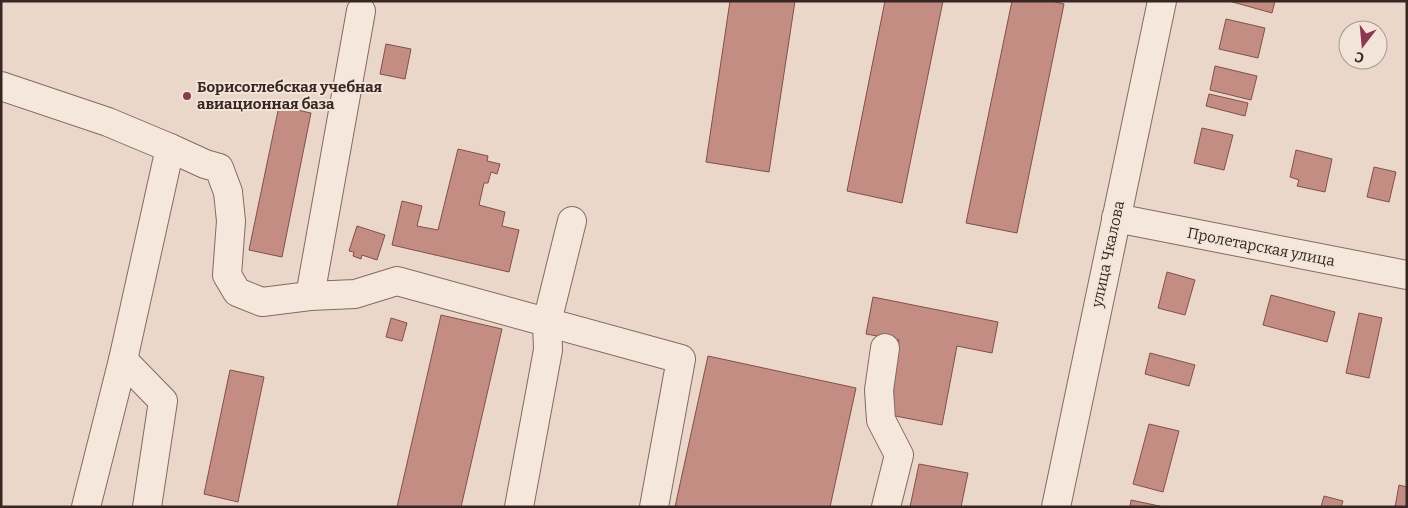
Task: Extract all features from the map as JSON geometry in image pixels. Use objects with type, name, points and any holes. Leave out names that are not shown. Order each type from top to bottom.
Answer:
[{"type":"street","name":"улица Чкалова","points":[[1056,507],[1162,1]]},
{"type":"street","points":[[310,296],[361,12]]},
{"type":"street","points":[[1,86],[108,122],[219,168],[228,192],[231,221],[227,276],[237,292],[262,302],[310,296],[355,294],[397,281],[681,359],[654,507]]},
{"type":"street","points":[[86,507],[123,360],[170,148]]},
{"type":"street","name":"Пролетарская улица","points":[[1116,218],[1407,275]]},
{"type":"street","points":[[519,507],[548,350],[546,322],[572,221]]},
{"type":"street","points":[[885,348],[879,390],[881,420],[899,454],[886,507]]},
{"type":"street","points":[[123,360],[163,401],[146,507]]},
{"type":"building","points":[[730,1],[795,1],[769,172],[706,162]]},
{"type":"building","points":[[885,1],[943,1],[902,203],[847,191]]},
{"type":"building","points":[[1012,1],[1051,1],[1064,4],[1017,233],[966,223]]},
{"type":"building","points":[[1229,1],[1275,1],[1272,13]]},
{"type":"building","points":[[1226,19],[1265,28],[1258,58],[1219,49]]},
{"type":"building","points":[[386,44],[411,49],[405,79],[380,74]]},
{"type":"building","points":[[1215,66],[1257,76],[1251,100],[1210,90]]},
{"type":"building","points":[[1209,94],[1248,103],[1245,116],[1206,106]]},
{"type":"building","points":[[279,106],[311,113],[282,257],[249,250]]},
{"type":"building","points":[[1202,128],[1233,135],[1224,170],[1194,163]]},
{"type":"building","points":[[458,149],[488,156],[487,161],[500,164],[497,174],[491,172],[488,183],[484,183],[479,205],[505,212],[502,226],[519,230],[509,272],[392,245],[402,201],[422,206],[417,226],[438,230]]},
{"type":"building","points":[[1296,150],[1332,159],[1325,192],[1297,186],[1299,180],[1290,177]]},
{"type":"building","points":[[1374,167],[1396,172],[1389,202],[1367,197]]},
{"type":"building","points":[[357,226],[385,235],[377,260],[362,255],[361,259],[353,256],[354,252],[349,251]]},
{"type":"building","points":[[1167,272],[1195,280],[1185,315],[1158,308]]},
{"type":"building","points":[[1271,295],[1335,312],[1327,342],[1263,325]]},
{"type":"building","points":[[873,297],[998,322],[992,353],[957,346],[942,425],[885,414],[899,340],[866,334]]},
{"type":"building","points":[[1359,313],[1382,318],[1369,378],[1346,373]]},
{"type":"building","points":[[441,315],[502,329],[461,507],[397,507]]},
{"type":"building","points":[[391,318],[407,323],[402,341],[386,337]]},
{"type":"building","points":[[1150,353],[1195,365],[1189,386],[1145,374]]},
{"type":"building","points":[[708,356],[856,388],[830,507],[675,507]]},
{"type":"building","points":[[230,370],[264,377],[238,502],[204,494]]},
{"type":"building","points":[[1149,424],[1179,431],[1163,492],[1133,484]]},
{"type":"building","points":[[919,464],[968,473],[961,507],[910,507]]},
{"type":"building","points":[[1399,485],[1407,487],[1407,507],[1395,507]]},
{"type":"building","points":[[1324,496],[1343,501],[1341,507],[1321,507]]},
{"type":"building","points":[[1131,500],[1164,507],[1130,507]]},
{"type":"place","name":"Борисоглебская учебная авиационная база","points":[[187,96]]}]
